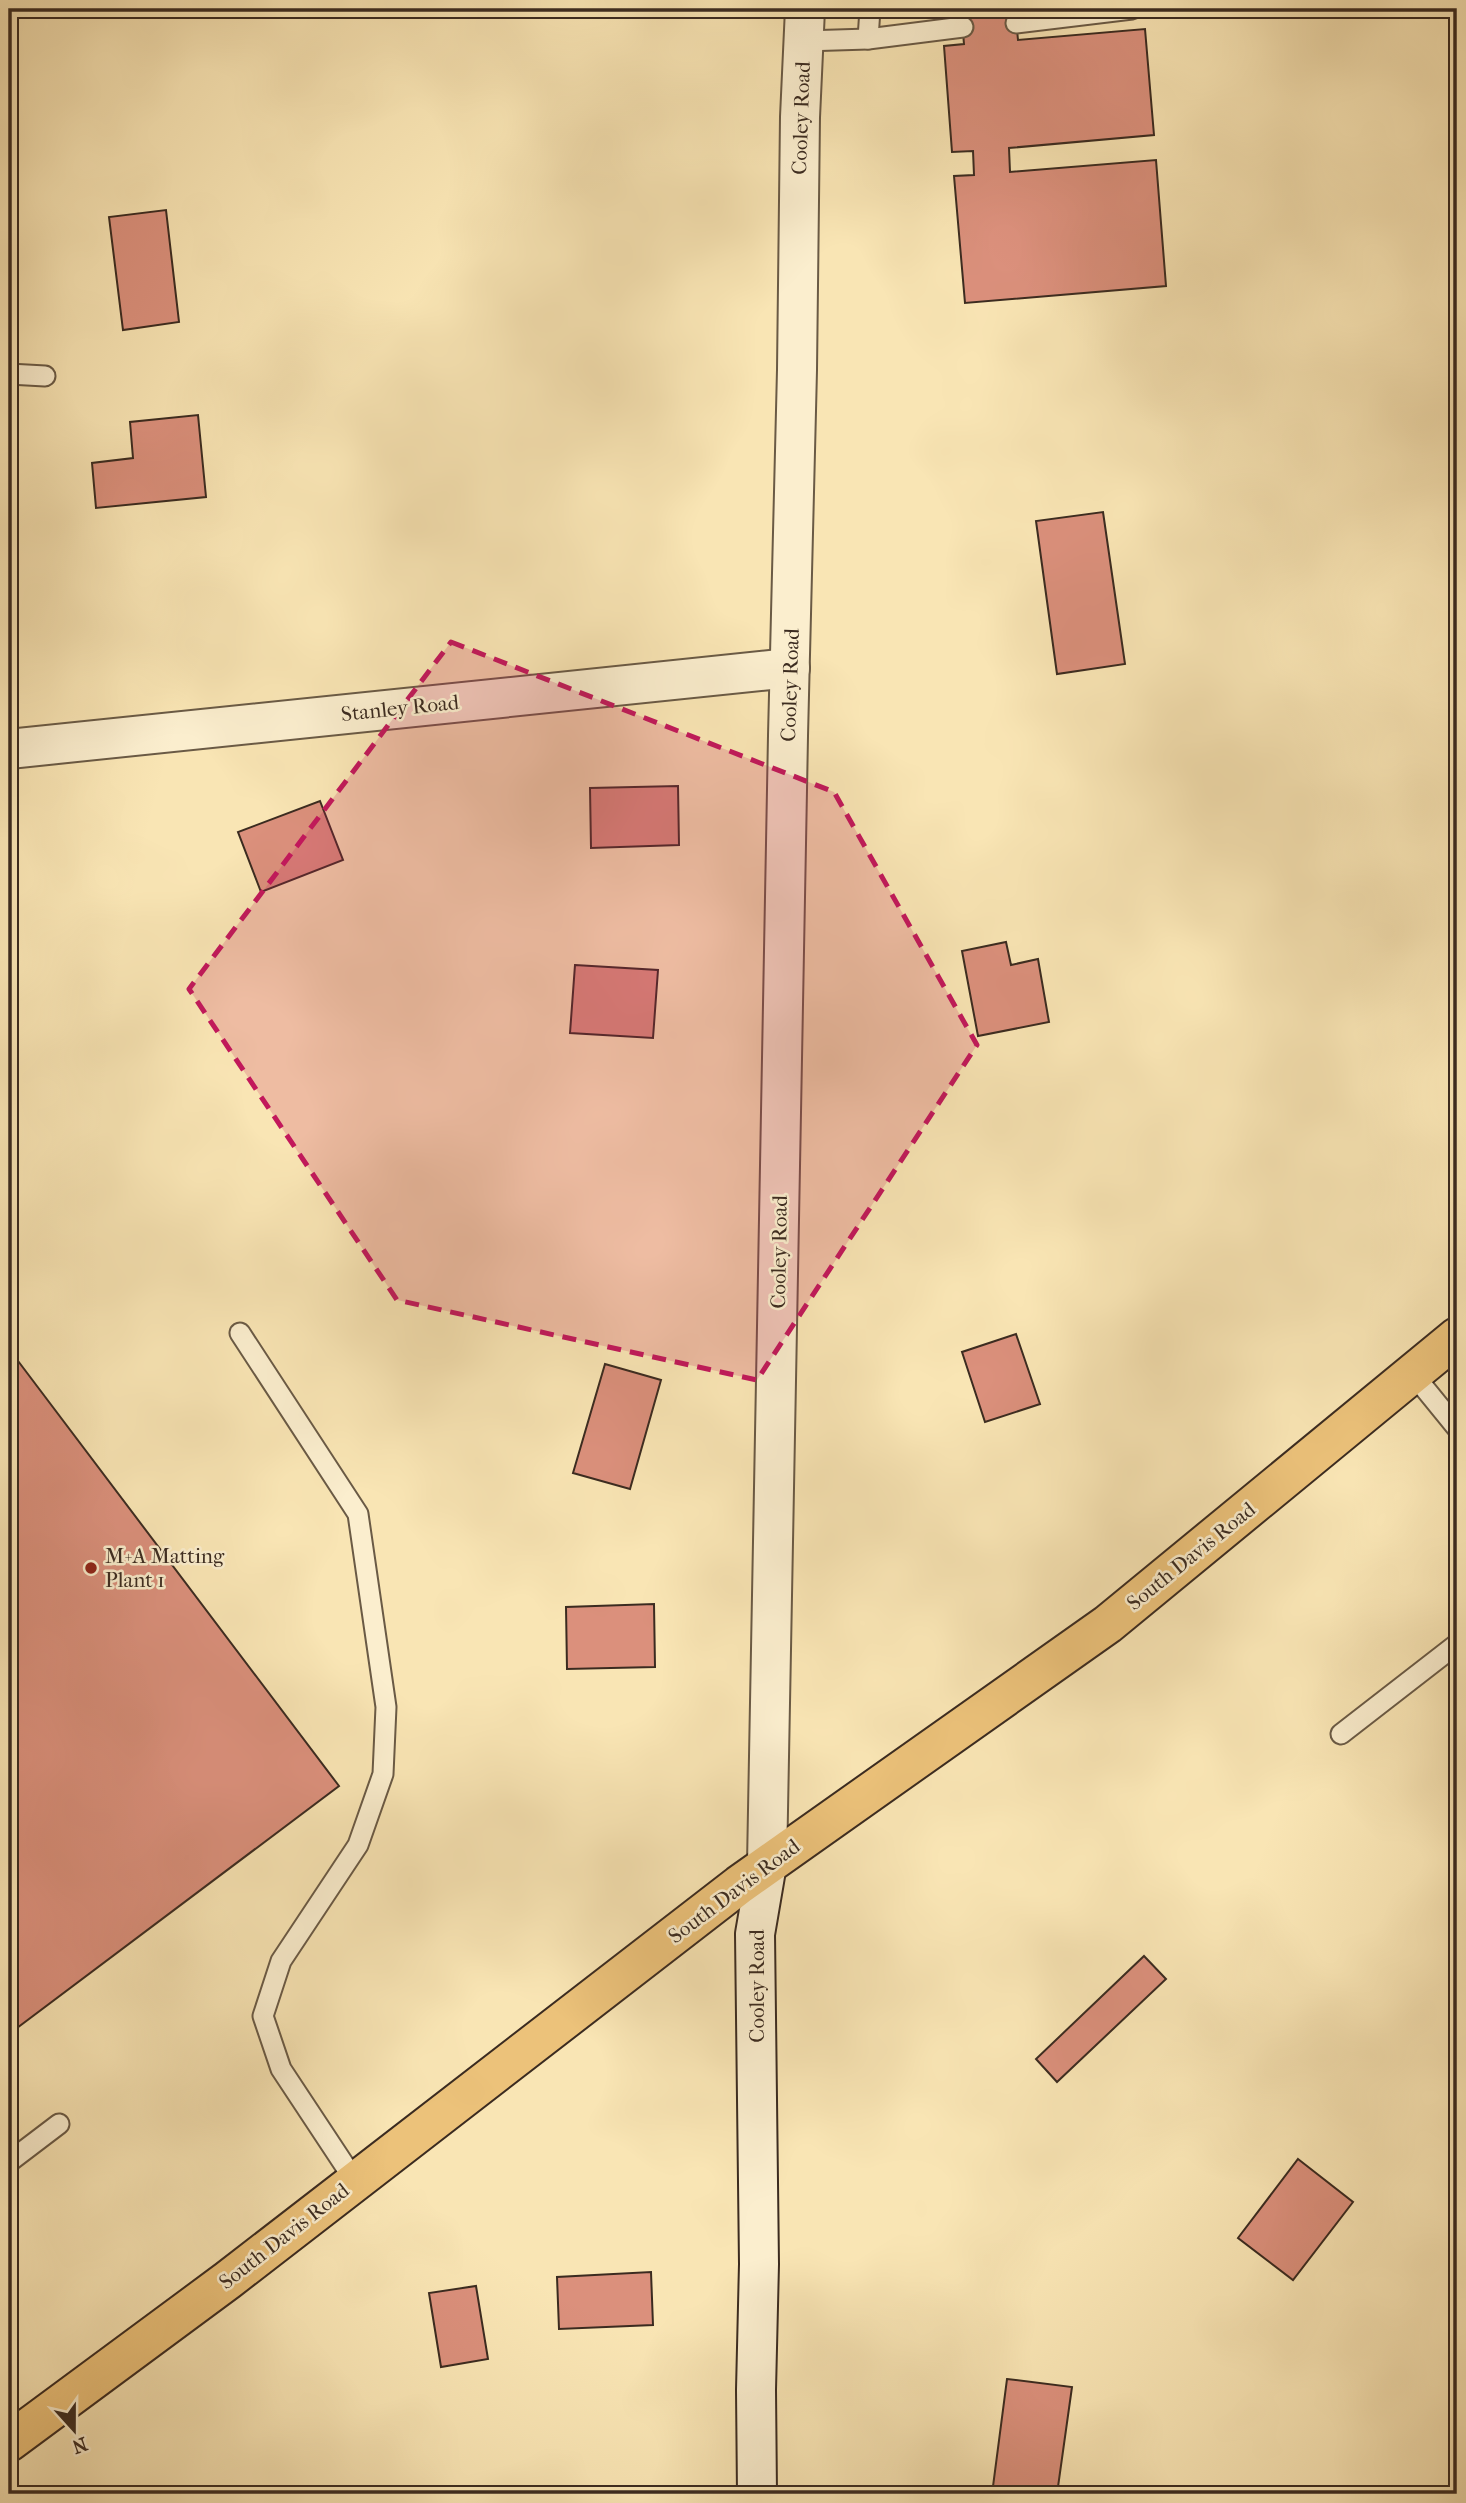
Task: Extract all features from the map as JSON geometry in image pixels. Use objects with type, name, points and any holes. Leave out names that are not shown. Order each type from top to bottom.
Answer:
[{"type":"main road","name":"South Davis Road","points":[[9,2442],[228,2280],[767,1864],[1108,1624],[1457,1337]]},
{"type":"street","name":"Cooley Road","points":[[757,2494],[759,2251],[755,1934],[767,1864],[804,25]]},
{"type":"street","name":"Stanley Road","points":[[9,749],[790,668]]},
{"type":"lane","points":[[868,38],[870,9]]},
{"type":"lane","points":[[1016,23],[1132,9]]},
{"type":"lane","points":[[804,25],[868,38],[963,27]]},
{"type":"lane","points":[[9,374],[45,376]]},
{"type":"lane","points":[[240,1333],[358,1514],[386,1707],[383,1774],[358,1845],[281,1961],[263,2016],[281,2069],[355,2181]]},
{"type":"lane","points":[[1413,1374],[1457,1428]]},
{"type":"lane","points":[[1341,1734],[1457,1644]]},
{"type":"lane","points":[[9,2162],[59,2124]]},
{"type":"highlighted area","points":[[451,642],[834,792],[977,1045],[757,1380],[397,1300],[189,989]]},
{"type":"building","points":[[1015,9],[1018,40],[1145,29],[1154,135],[1009,148],[1010,172],[1156,160],[1166,286],[965,303],[954,176],[974,175],[973,151],[952,152],[944,46],[964,44],[961,10]]},
{"type":"building","points":[[166,210],[179,322],[123,330],[109,217]]},
{"type":"building","points":[[198,415],[206,497],[96,508],[92,463],[133,458],[130,422]]},
{"type":"building","points":[[1103,512],[1125,664],[1057,674],[1036,521]]},
{"type":"building","points":[[678,786],[679,845],[591,848],[590,788]]},
{"type":"building","points":[[320,801],[343,860],[261,892],[238,832]]},
{"type":"building","points":[[1006,942],[1011,965],[1038,959],[1049,1022],[978,1036],[962,951]]},
{"type":"building","points":[[575,965],[658,970],[653,1038],[570,1033]]},
{"type":"building","points":[[1016,1334],[1040,1404],[985,1422],[962,1352]]},
{"type":"building","name":"M+A Matting Plant 1","points":[[9,1349],[339,1786],[9,2034]]},
{"type":"building","points":[[605,1364],[661,1380],[630,1489],[573,1473]]},
{"type":"building","points":[[654,1604],[655,1667],[567,1669],[566,1607]]},
{"type":"building","points":[[1144,1956],[1166,1979],[1057,2082],[1036,2059]]},
{"type":"building","points":[[1298,2159],[1353,2202],[1293,2280],[1238,2238]]},
{"type":"building","points":[[651,2272],[653,2325],[559,2329],[557,2277]]},
{"type":"building","points":[[476,2286],[488,2359],[441,2367],[429,2293]]},
{"type":"building","points":[[1007,2379],[1072,2387],[1057,2494],[992,2494]]},
{"type":"place","name":"M+A Matting Plant 1","points":[[91,1568]]}]
